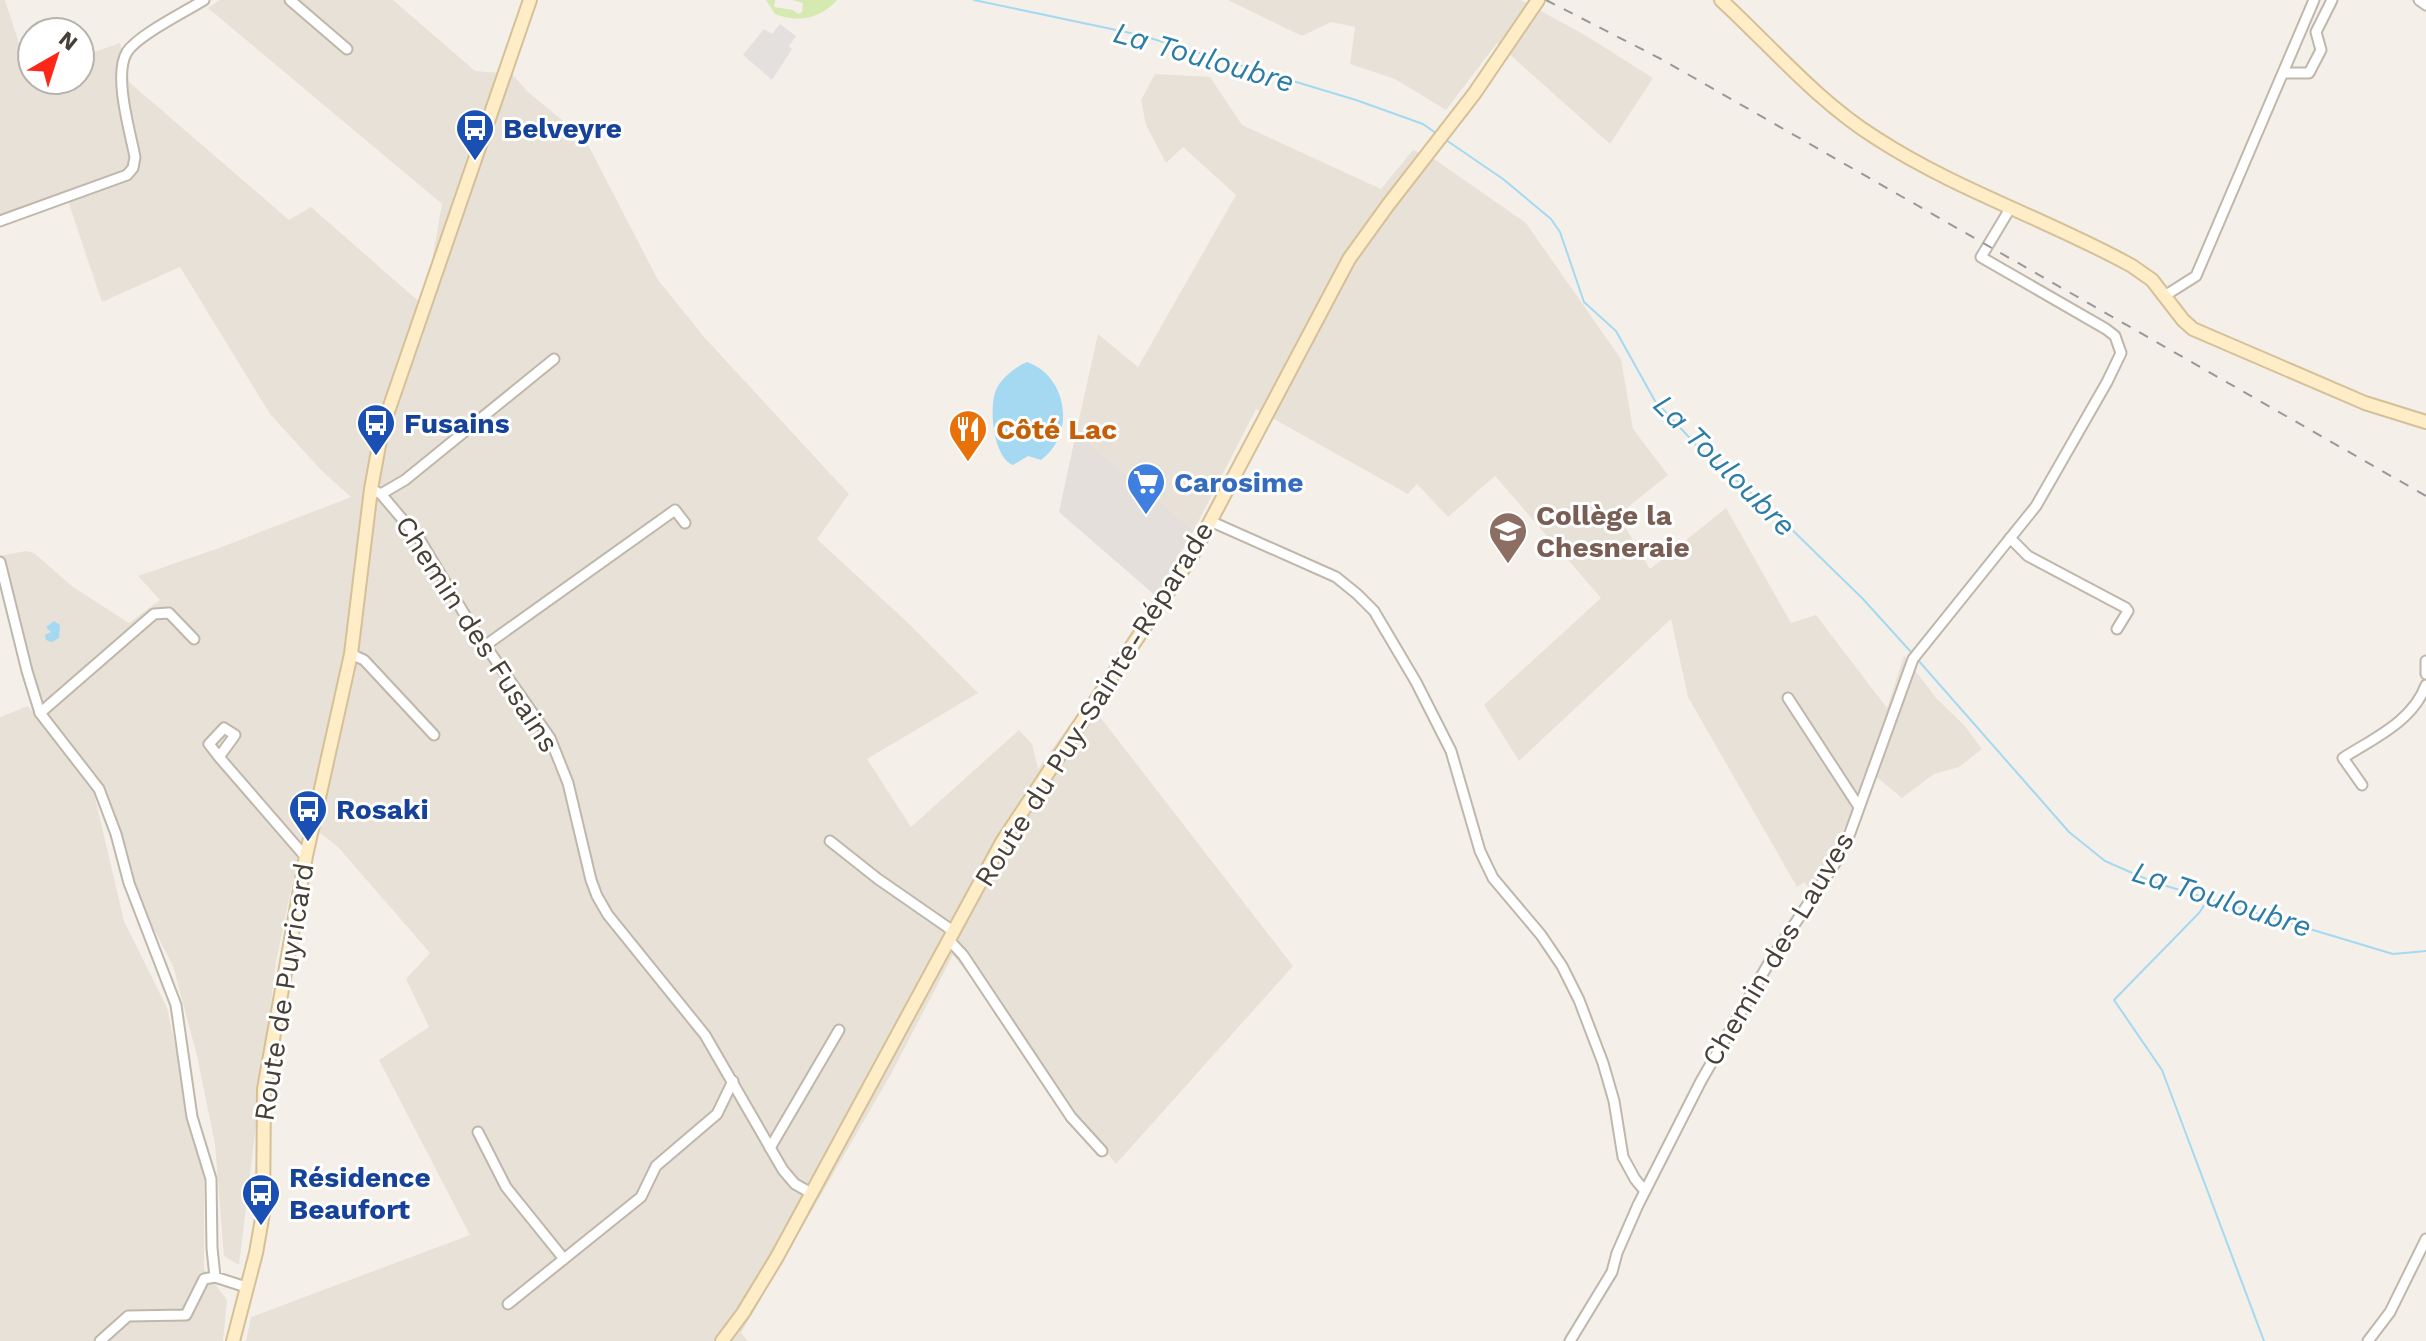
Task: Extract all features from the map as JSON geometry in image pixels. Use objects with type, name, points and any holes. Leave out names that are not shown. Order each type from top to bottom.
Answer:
[{"type":"main road","name":"Route de Puyricard","points":[[233,1341],[263,1213],[264,1089],[306,856],[351,654],[376,492],[382,429],[530,0]]},
{"type":"main road","name":"Route du Puy-Sainte-Réparade","points":[[722,1341],[777,1257],[1026,803],[1191,556],[1349,259],[1453,121],[1538,0]]},
{"type":"main road","points":[[1724,2],[1809,86],[1856,125],[1914,160],[2132,266],[2152,280],[2183,320],[2201,333],[2365,403],[2426,422]]},
{"type":"street","points":[[0,221],[127,175],[133,168],[135,157],[121,81],[122,62],[136,43],[204,0]]},
{"type":"street","points":[[290,0],[347,49]]},
{"type":"street","points":[[2166,295],[2196,276],[2314,0]]},
{"type":"street","points":[[2284,73],[2309,73],[2321,50],[2316,32],[2332,0]]},
{"type":"street","points":[[2419,0],[2426,5]]},
{"type":"street","name":"Chemin des Lauves","points":[[1570,1341],[1612,1272],[1617,1253],[1682,1116],[1770,961],[1834,865],[1915,656],[2036,506],[2121,353],[2115,336],[2106,329],[1981,257],[2011,207]]},
{"type":"street","points":[[376,492],[405,480],[554,359]]},
{"type":"street","name":"Chemin des Fusains","points":[[376,492],[420,540],[471,625],[550,738],[560,759],[591,880],[608,915],[705,1035],[783,1170],[795,1184],[811,1193]]},
{"type":"street","points":[[486,645],[675,510],[685,523]]},
{"type":"street","points":[[1210,521],[1336,577],[1357,594],[1380,621],[1451,751],[1480,851],[1493,878],[1541,935],[1562,966],[1579,1000],[1614,1101],[1623,1157],[1645,1191]]},
{"type":"street","points":[[2010,538],[2028,556],[2126,608],[2128,611],[2117,629]]},
{"type":"street","points":[[0,562],[40,713],[99,789],[116,834],[129,883],[176,1005],[192,1117],[211,1179],[215,1277]]},
{"type":"street","points":[[40,713],[154,614],[169,613],[194,639]]},
{"type":"street","points":[[351,654],[364,660],[434,735]]},
{"type":"street","points":[[2426,661],[2426,674]]},
{"type":"street","points":[[2362,785],[2343,758],[2414,709],[2426,685]]},
{"type":"street","points":[[1788,698],[1859,807]]},
{"type":"street","points":[[219,757],[306,856]]},
{"type":"street","points":[[830,841],[951,935],[1071,1117],[1102,1151]]},
{"type":"street","points":[[770,1148],[839,1030]]},
{"type":"street","points":[[508,1304],[641,1197],[650,1173],[661,1160],[711,1122],[733,1081]]},
{"type":"street","points":[[478,1132],[506,1187],[564,1259]]},
{"type":"street","points":[[2368,1341],[2390,1312],[2426,1239]]},
{"type":"street","points":[[100,1341],[128,1316],[186,1315],[204,1279],[215,1277],[246,1287]]},
{"type":"shaded area","points":[[0,0],[5,0],[16,34],[16,96],[96,96],[96,51],[120,43],[129,82],[289,220],[311,207],[424,306],[442,204],[208,8],[220,0],[393,0],[475,71],[512,74],[528,92],[585,139],[658,280],[705,338],[849,494],[817,539],[978,693],[867,759],[911,827],[1019,730],[1032,744],[1038,769],[1087,700],[1293,966],[1116,1164],[953,955],[891,1074],[741,1333],[748,1341],[246,1341],[251,1317],[470,1235],[379,1060],[429,1027],[406,979],[430,953],[338,847],[305,821],[276,962],[239,1265],[224,1256],[215,1144],[197,1056],[173,966],[141,904],[104,786],[40,704],[0,578],[0,556],[26,551],[34,553],[73,587],[129,623],[160,600],[138,576],[351,497],[321,470],[270,414],[180,267],[102,302],[68,201],[0,225]]},
{"type":"shaded area","points":[[1228,0],[1521,0],[1653,78],[1610,144],[1497,43],[1446,110],[1395,79],[1350,64],[1355,27],[1331,22],[1302,36]]},
{"type":"shaded area","points":[[780,24],[796,36],[789,46],[792,49],[772,80],[743,55],[764,29],[772,34]]},
{"type":"shaded area","points":[[1155,74],[1210,77],[1242,125],[1381,189],[1413,150],[1437,161],[1526,223],[1621,359],[1633,429],[1668,475],[1618,515],[1650,569],[1726,508],[1791,623],[1816,615],[1887,708],[1904,656],[1936,698],[1964,725],[1982,749],[1959,767],[1934,774],[1902,798],[1874,775],[1810,889],[1804,882],[1797,887],[1688,697],[1671,619],[1519,761],[1484,705],[1601,598],[1495,476],[1448,517],[1417,484],[1408,494],[1256,409],[1194,530],[1076,433],[1098,334],[1138,367],[1236,195],[1183,147],[1166,163],[1146,125],[1141,100]]},
{"type":"shaded area","points":[[1076,433],[1194,530],[1156,596],[1059,512]]},
{"type":"shaded area","points":[[28,706],[93,789],[124,921],[167,1008],[204,1178],[204,1269],[227,1300],[223,1341],[0,1341],[0,717]]},
{"type":"green space","points":[[766,0],[775,0],[774,7],[793,10],[798,14],[802,12],[803,3],[792,0],[837,0],[816,15],[800,19],[775,14]]},
{"type":"water","points":[[1027,362],[1041,369],[1059,393],[1063,422],[1052,449],[1041,460],[1028,456],[1013,465],[1006,460],[997,441],[993,405],[1001,382]]},
{"type":"water","points":[[54,621],[60,625],[59,638],[52,642],[46,640],[45,635],[51,632],[46,627]]},
{"type":"waterway","name":"La Touloubre","points":[[974,0],[1140,35],[1356,100],[1423,124],[1437,134]]},
{"type":"waterway","name":"La Touloubre","points":[[1446,140],[1503,179],[1551,219],[1560,232],[1584,302],[1616,331],[1655,401],[1702,451],[1779,517],[1863,599],[1911,652]]},
{"type":"waterway","name":"La Touloubre","points":[[1918,660],[2069,832],[2105,861],[2153,882],[2393,954],[2426,951]]},
{"type":"waterway","points":[[2207,901],[2114,1000],[2162,1070],[2264,1341]]},
{"type":"railway","points":[[1546,0],[1661,59],[2426,496]]},
{"type":"place","name":"Belveyre","points":[[475,162]]},
{"type":"place","name":"Fusains","points":[[376,457]]},
{"type":"place","name":"Côté Lac","points":[[968,463]]},
{"type":"place","name":"Carosime","points":[[1146,516]]},
{"type":"place","name":"Collège la Chesneraie","points":[[1508,565]]},
{"type":"place","name":"Rosaki","points":[[308,843]]},
{"type":"place","name":"Résidence Beaufort","points":[[261,1227]]}]
